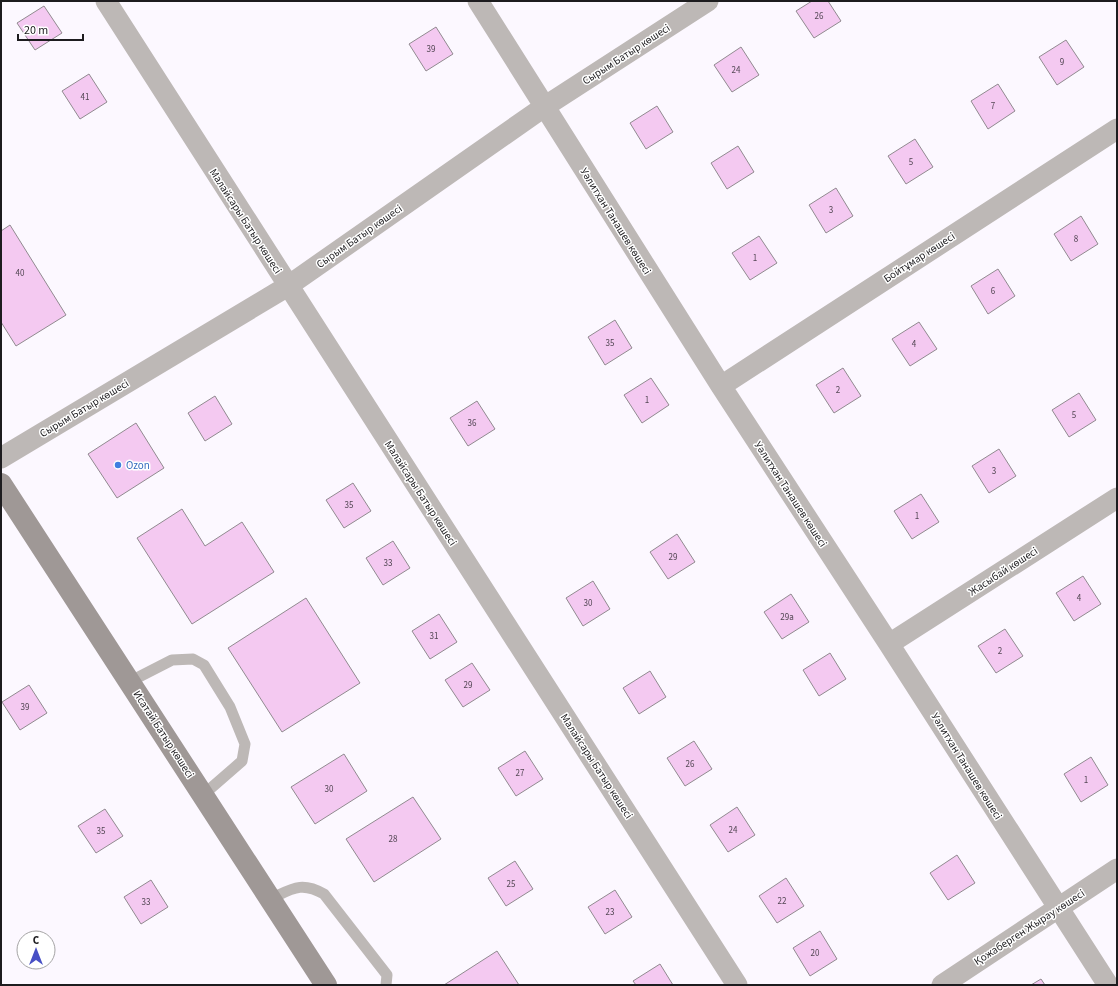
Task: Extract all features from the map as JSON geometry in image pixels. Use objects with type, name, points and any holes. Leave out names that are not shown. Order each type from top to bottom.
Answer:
[{"type":"street","name":"Малайсары Батыр көшесі","points":[[106,1],[738,985]]},
{"type":"street","name":"Уәлитхан Танашев көшесі","points":[[478,1],[721,386],[1108,985]]},
{"type":"street","name":"Сырым Батыр көшесі","points":[[1,458],[288,286],[544,107],[708,1]]},
{"type":"street","name":"Бойтұмар көшесі","points":[[721,386],[1117,129]]},
{"type":"street","name":"Исатай Батыр көшесі","points":[[1,484],[326,985]]},
{"type":"street","name":"Жасыбай көшесі","points":[[889,644],[1117,498]]},
{"type":"street","name":"Қожаберген Жырау көшесі","points":[[942,985],[1117,869]]},
{"type":"lane","points":[[129,682],[172,660],[193,659],[204,665],[230,707],[245,744],[242,761],[203,795]]},
{"type":"lane","points":[[270,899],[296,887],[312,888],[324,894],[387,975],[386,985]]},
{"type":"building","points":[[812,1],[828,1],[841,21],[814,38],[796,11]]},
{"type":"building","points":[[44,6],[62,33],[35,50],[17,23]]},
{"type":"building","points":[[436,27],[453,54],[426,71],[409,44]]},
{"type":"building","points":[[1066,40],[1084,67],[1057,85],[1039,57]]},
{"type":"building","points":[[741,47],[759,75],[732,92],[714,65]]},
{"type":"building","points":[[89,74],[107,102],[80,119],[62,91]]},
{"type":"building","points":[[998,84],[1015,111],[988,129],[971,101]]},
{"type":"building","points":[[657,106],[673,132],[646,149],[630,123]]},
{"type":"building","points":[[915,139],[933,167],[906,184],[888,156]]},
{"type":"building","points":[[738,146],[754,172],[727,189],[711,163]]},
{"type":"building","points":[[836,188],[853,216],[826,233],[809,205]]},
{"type":"building","points":[[1081,216],[1098,244],[1071,261],[1054,234]]},
{"type":"building","points":[[10,225],[66,315],[16,346],[1,322],[1,231]]},
{"type":"building","points":[[759,236],[777,263],[750,280],[732,253]]},
{"type":"building","points":[[998,269],[1015,296],[988,314],[971,286]]},
{"type":"building","points":[[615,320],[632,348],[605,365],[588,337]]},
{"type":"building","points":[[919,322],[937,349],[910,366],[892,339]]},
{"type":"building","points":[[843,368],[861,396],[834,413],[816,385]]},
{"type":"building","points":[[651,378],[669,405],[642,423],[624,395]]},
{"type":"building","points":[[1079,393],[1096,420],[1069,437],[1052,410]]},
{"type":"building","points":[[215,396],[232,424],[205,441],[188,413]]},
{"type":"building","points":[[477,401],[495,429],[468,446],[450,418]]},
{"type":"building","points":[[136,423],[164,468],[117,498],[88,454]]},
{"type":"building","points":[[999,449],[1016,476],[989,493],[972,466]]},
{"type":"building","points":[[353,483],[371,511],[344,528],[326,500]]},
{"type":"building","points":[[921,494],[939,522],[912,539],[894,511]]},
{"type":"building","points":[[182,509],[205,546],[242,522],[274,572],[192,624],[137,538]]},
{"type":"building","points":[[677,534],[695,562],[668,579],[650,552]]},
{"type":"building","points":[[393,541],[410,568],[383,585],[366,558]]},
{"type":"building","points":[[1083,576],[1101,604],[1074,621],[1056,593]]},
{"type":"building","points":[[593,581],[610,609],[583,626],[566,598]]},
{"type":"building","points":[[791,594],[809,622],[782,639],[764,612]]},
{"type":"building","points":[[306,598],[360,683],[282,732],[228,648]]},
{"type":"building","points":[[439,614],[457,642],[430,659],[412,631]]},
{"type":"building","points":[[1005,629],[1023,656],[996,673],[978,646]]},
{"type":"building","points":[[830,653],[846,679],[819,696],[803,670]]},
{"type":"building","points":[[472,663],[490,690],[463,707],[445,680]]},
{"type":"building","points":[[650,671],[666,697],[639,714],[623,688]]},
{"type":"building","points":[[29,685],[47,713],[20,730],[2,702]]},
{"type":"building","points":[[694,741],[712,769],[685,786],[667,758]]},
{"type":"building","points":[[525,751],[543,779],[516,796],[498,768]]},
{"type":"building","points":[[344,754],[367,791],[315,824],[291,787]]},
{"type":"building","points":[[1091,757],[1108,785],[1081,802],[1064,774]]},
{"type":"building","points":[[413,797],[441,839],[374,882],[346,839]]},
{"type":"building","points":[[737,807],[755,835],[728,852],[710,825]]},
{"type":"building","points":[[105,809],[123,836],[96,853],[78,826]]},
{"type":"building","points":[[957,855],[975,883],[948,900],[930,873]]},
{"type":"building","points":[[515,861],[533,889],[506,906],[488,878]]},
{"type":"building","points":[[786,878],[804,906],[777,923],[759,896]]},
{"type":"building","points":[[151,880],[168,907],[141,924],[124,897]]},
{"type":"building","points":[[615,890],[632,917],[605,934],[588,907]]},
{"type":"building","points":[[820,931],[837,959],[810,976],[793,948]]},
{"type":"building","points":[[497,951],[519,985],[444,985]]},
{"type":"building","points":[[660,964],[673,985],[636,985],[633,981]]},
{"type":"building","points":[[1041,979],[1045,985],[1031,985]]},
{"type":"place","name":"Ozon","points":[[118,465]]}]
